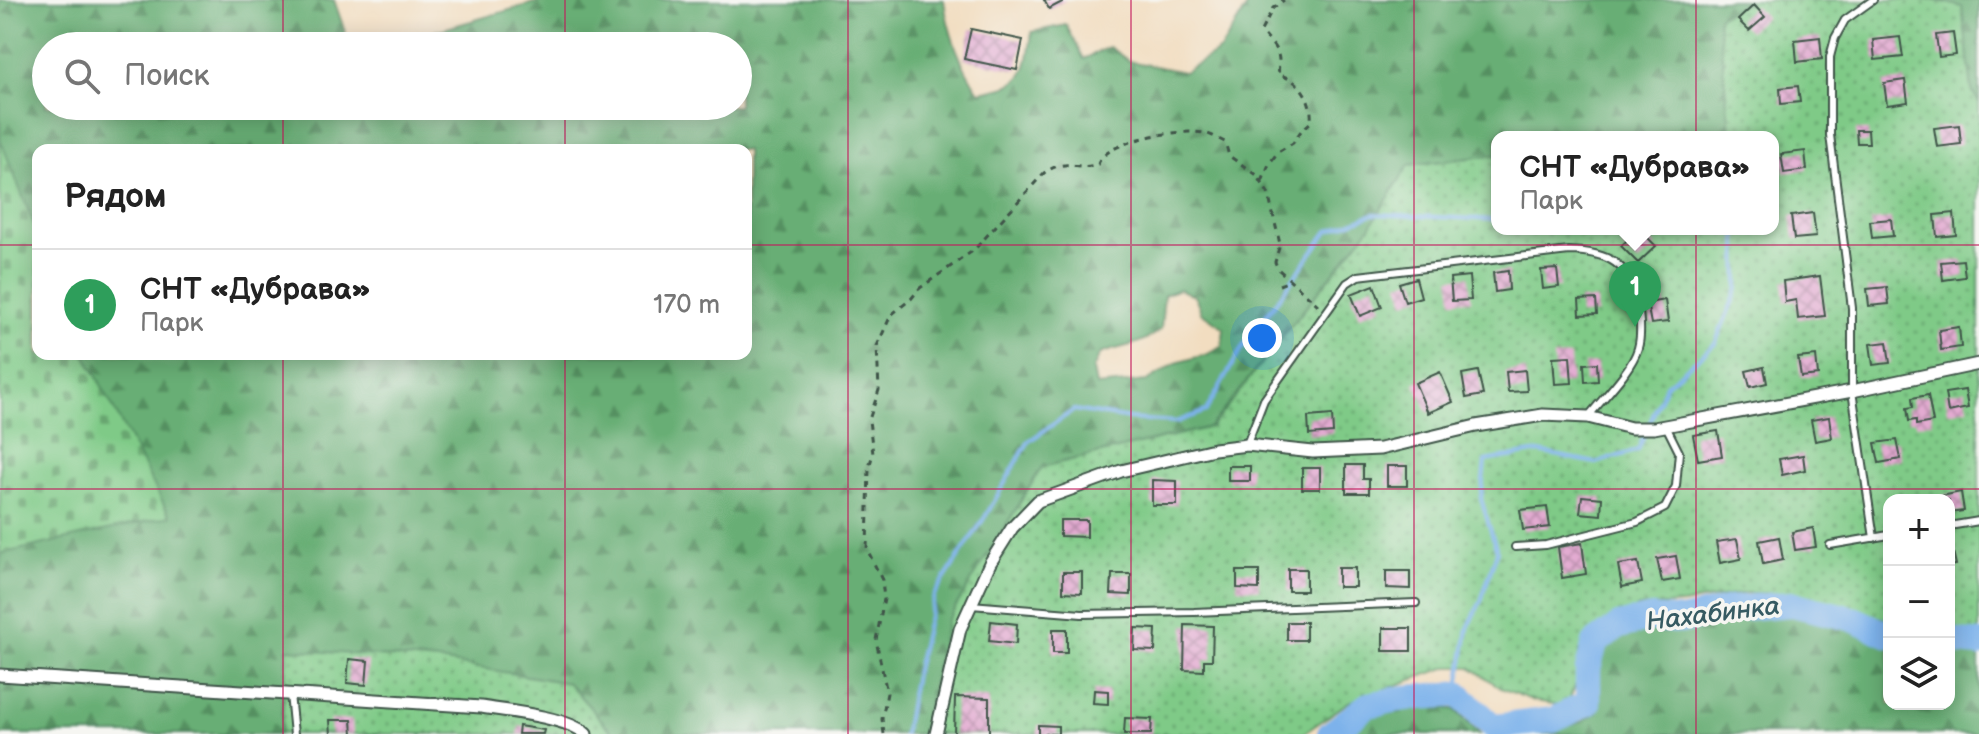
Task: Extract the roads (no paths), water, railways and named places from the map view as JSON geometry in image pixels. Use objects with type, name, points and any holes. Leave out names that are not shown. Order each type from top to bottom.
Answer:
[{"type":"street","points":[[936,734],[960,629],[990,563],[1012,528],[1038,501],[1121,471],[1214,449],[1247,445],[1313,452],[1380,449],[1476,426],[1543,415],[1588,417],[1631,428],[1660,426],[1979,364]]},
{"type":"street","points":[[0,675],[481,707],[537,716],[579,728],[586,734]]},
{"type":"lane","points":[[1873,0],[1845,20],[1835,38],[1830,57],[1830,135],[1852,308],[1852,391],[1874,538]]},
{"type":"lane","points":[[1247,445],[1264,400],[1347,283],[1358,276],[1569,251],[1593,252],[1611,259],[1623,269],[1634,287],[1639,311],[1638,350],[1588,417]]},
{"type":"lane","points":[[1515,547],[1546,545],[1637,522],[1665,508],[1676,486],[1679,452],[1660,426]]},
{"type":"lane","points":[[1955,525],[1979,521]]},
{"type":"lane","points":[[1830,545],[1883,536]]},
{"type":"lane","points":[[971,605],[1082,614],[1416,603]]},
{"type":"lane","points":[[290,694],[294,734]]},
{"type":"waterway","points":[[904,734],[934,595],[985,517],[1029,441],[1074,410],[1176,422],[1206,411],[1242,348],[1328,231],[1373,214],[1491,220]]},
{"type":"waterway","points":[[1458,694],[1468,628],[1481,601],[1497,551],[1481,499],[1485,461],[1539,452],[1596,463],[1638,450],[1666,385],[1715,344],[1738,288],[1735,235]]},
{"type":"waterway","name":"Нахабинка","points":[[1330,734],[1368,705],[1405,698],[1458,694],[1494,727],[1553,720],[1588,703],[1588,669],[1595,643],[1619,626],[1652,618],[1682,621],[1730,609],[1792,604],[1853,619],[1883,632]]},
{"type":"waterway","name":"Нахабинка","points":[[1955,642],[1979,644]]},
{"type":"place","name":"СНТ «Дубрава»","points":[[1635,327]]}]
